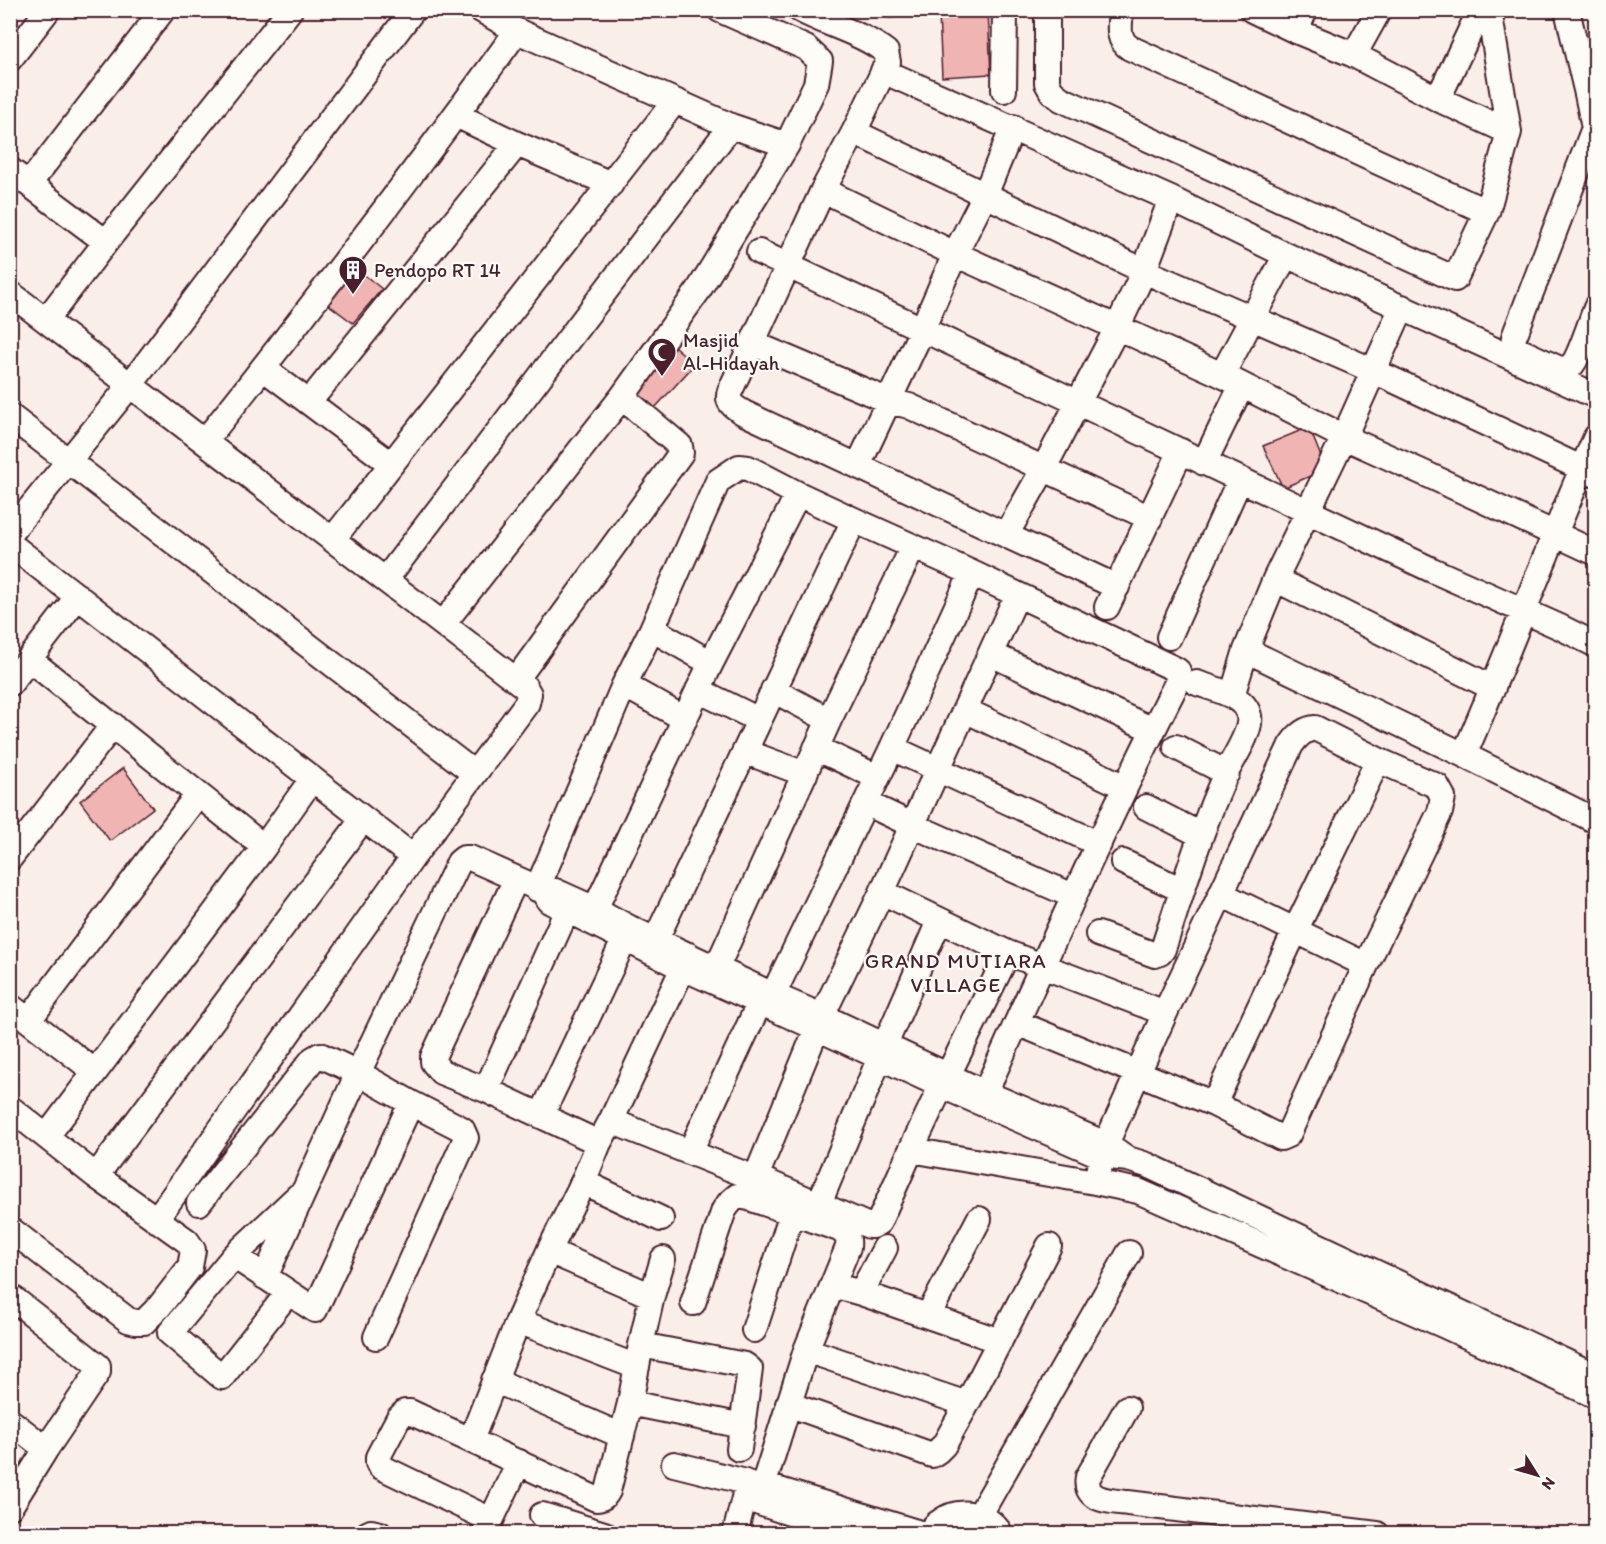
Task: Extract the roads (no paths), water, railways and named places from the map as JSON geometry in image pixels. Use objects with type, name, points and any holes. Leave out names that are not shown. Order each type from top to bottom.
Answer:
[{"type":"street","points":[[10,59],[48,10]]},
{"type":"street","points":[[106,242],[20,177],[163,10]]},
{"type":"street","points":[[46,320],[290,10]]},
{"type":"street","points":[[10,533],[131,384],[413,10]]},
{"type":"street","points":[[481,10],[517,31],[731,126],[787,146]]},
{"type":"street","points":[[443,624],[622,397],[698,291],[787,146],[816,84],[820,61],[806,48],[720,10]]},
{"type":"street","points":[[800,10],[821,16],[875,44],[886,52],[888,62],[823,190],[730,391],[729,402],[744,413],[1006,535],[1112,597],[1181,451]]},
{"type":"street","points":[[1004,90],[1005,10]]},
{"type":"street","points":[[1047,10],[1047,83],[1052,92],[1061,99],[1455,279],[1487,212],[1509,132],[1490,10]]},
{"type":"street","points":[[1121,10],[1120,38],[1124,45],[1487,212]]},
{"type":"street","points":[[1252,10],[1300,21],[1354,55],[1438,99],[1509,132]]},
{"type":"street","points":[[1354,55],[1379,10]]},
{"type":"street","points":[[1438,99],[1480,10]]},
{"type":"street","points":[[1568,10],[1585,41],[1595,128],[1513,344],[1516,349],[1562,370],[1569,367],[1573,365],[1596,308]]},
{"type":"street","points":[[806,48],[821,16]]},
{"type":"street","points":[[205,441],[456,115],[517,31]]},
{"type":"street","points":[[882,71],[1171,199],[1286,255],[1596,396]]},
{"type":"street","points":[[333,539],[675,101]]},
{"type":"street","points":[[456,115],[611,184]]},
{"type":"street","points":[[386,579],[731,126]]},
{"type":"street","points":[[858,466],[955,254],[985,195],[1013,128]]},
{"type":"street","points":[[854,132],[1144,271],[1374,371],[1588,472]]},
{"type":"street","points":[[309,402],[517,144]]},
{"type":"street","points":[[823,190],[955,254],[1232,380],[1344,437],[1596,553]]},
{"type":"street","points":[[1006,535],[1044,468],[1117,328],[1144,271],[1171,199]]},
{"type":"street","points":[[759,252],[1078,404],[1596,645]]},
{"type":"street","points":[[1204,463],[1252,319],[1286,255]]},
{"type":"street","points":[[10,292],[386,579],[525,687],[529,694],[527,703],[413,857],[156,1220]]},
{"type":"street","points":[[1232,696],[1246,650],[1275,579],[1344,437],[1402,307]]},
{"type":"street","points":[[752,343],[889,401],[909,406],[1150,518]]},
{"type":"street","points":[[263,368],[391,464]]},
{"type":"street","points":[[516,680],[681,453],[680,446],[622,397]]},
{"type":"street","points":[[10,416],[474,773]]},
{"type":"street","points":[[1464,755],[1555,534],[1588,472],[1596,437]]},
{"type":"street","points":[[598,1143],[486,1090],[441,1072],[433,1062],[433,1057],[532,886],[718,481],[739,467],[748,468],[798,494],[972,573],[1178,671],[1180,677],[1073,896],[985,1093]]},
{"type":"street","points":[[1169,637],[1240,479]]},
{"type":"street","points":[[595,909],[711,663],[798,494]]},
{"type":"street","points":[[656,939],[854,520]]},
{"type":"street","points":[[10,543],[413,857]]},
{"type":"street","points":[[716,969],[829,720],[912,547]]},
{"type":"street","points":[[690,1152],[766,996],[866,803],[972,573]]},
{"type":"street","points":[[1275,579],[1493,688]]},
{"type":"street","points":[[756,1177],[820,1022],[882,892],[1017,595]]},
{"type":"street","points":[[10,684],[78,596]]},
{"type":"street","points":[[652,628],[711,663]]},
{"type":"street","points":[[1246,650],[1596,821]]},
{"type":"street","points":[[991,654],[1153,730]]},
{"type":"street","points":[[29,659],[264,847]]},
{"type":"street","points":[[1098,934],[1155,955],[1163,949],[1201,835],[1249,724],[1249,715],[1244,705],[1232,696],[1197,683]]},
{"type":"street","points":[[624,685],[685,719]]},
{"type":"street","points":[[698,690],[759,720]]},
{"type":"street","points":[[773,690],[829,720]]},
{"type":"street","points":[[965,710],[1125,787]]},
{"type":"street","points":[[10,858],[112,725]]},
{"type":"street","points":[[1017,1023],[1138,1073],[1214,1104],[1281,1138],[1288,1135],[1366,965],[1440,812],[1443,797],[1437,786],[1378,760],[1316,728],[1303,732],[1291,745],[1138,1073],[1104,1150],[1095,1182]]},
{"type":"street","points":[[1176,747],[1227,772]]},
{"type":"street","points":[[816,748],[877,777]]},
{"type":"street","points":[[892,748],[1099,844]]},
{"type":"street","points":[[746,752],[805,774]]},
{"type":"street","points":[[1214,1104],[1378,760]]},
{"type":"street","points":[[46,1136],[264,847],[312,779]]},
{"type":"street","points":[[94,1071],[20,1013],[198,794]]},
{"type":"street","points":[[866,803],[1073,896]]},
{"type":"street","points":[[1146,807],[1201,835]]},
{"type":"street","points":[[96,1176],[363,819]]},
{"type":"street","points":[[265,1277],[358,1073],[459,862],[464,858],[470,858],[532,886],[555,891],[569,904],[628,934],[766,996]]},
{"type":"street","points":[[1123,862],[1182,890]]},
{"type":"street","points":[[882,892],[1008,953],[1165,1013]]},
{"type":"street","points":[[1221,894],[1366,965]]},
{"type":"street","points":[[569,904],[595,909],[628,934],[656,939],[686,962],[716,969],[766,996],[945,1080],[1104,1150],[1138,1162],[1449,1318],[1596,1396]]},
{"type":"street","points":[[486,1090],[569,904]]},
{"type":"street","points":[[819,1204],[939,921]]},
{"type":"street","points":[[542,1116],[628,934]]},
{"type":"street","points":[[611,1121],[748,1176],[756,1177],[868,1226],[877,1225],[911,1150],[1008,953]]},
{"type":"street","points":[[471,1440],[549,1251],[583,1182],[598,1143],[611,1121],[686,962]]},
{"type":"street","points":[[199,1203],[313,1059],[320,1055],[462,1129],[466,1138],[376,1337]]},
{"type":"street","points":[[945,1080],[985,1093],[1104,1150]]},
{"type":"street","points":[[234,1256],[315,1311],[411,1103]]},
{"type":"street","points":[[10,1107],[96,1176],[187,1240],[193,1250],[190,1267],[159,1307],[144,1322],[136,1322],[128,1320],[10,1229]]},
{"type":"street","points":[[911,1150],[1138,1191],[1596,1376]]},
{"type":"street","points":[[1138,1162],[1138,1191]]},
{"type":"street","points":[[583,1182],[661,1219]]},
{"type":"street","points":[[288,1293],[222,1377],[170,1333],[234,1256],[306,1188]]},
{"type":"street","points":[[693,1304],[724,1209],[737,1196],[838,1228],[849,1239],[848,1247],[806,1350],[755,1495],[735,1533]]},
{"type":"street","points":[[754,1330],[792,1213]]},
{"type":"street","points":[[928,1316],[979,1219]]},
{"type":"street","points":[[788,1404],[932,1455],[944,1445],[967,1404],[1049,1246]]},
{"type":"street","points":[[861,1293],[885,1248]]},
{"type":"street","points":[[549,1251],[652,1296]]},
{"type":"street","points":[[979,1516],[1129,1253]]},
{"type":"street","points":[[519,1462],[488,1526],[381,1467],[378,1457],[398,1419],[405,1412],[410,1412],[519,1462],[596,1499],[605,1497],[622,1436],[652,1296],[663,1259]]},
{"type":"street","points":[[833,1285],[1000,1341]]},
{"type":"street","points":[[10,1296],[98,1366],[98,1372],[10,1507]]},
{"type":"street","points":[[518,1322],[639,1356],[748,1366],[751,1372],[739,1449]]},
{"type":"street","points":[[806,1350],[967,1404]]},
{"type":"street","points":[[494,1380],[622,1436]]},
{"type":"street","points":[[630,1403],[743,1426]]},
{"type":"street","points":[[1127,1408],[1088,1477],[1087,1484],[1094,1496],[1102,1500],[1274,1527],[1377,1533]]},
{"type":"street","points":[[10,1421],[46,1449]]},
{"type":"street","points":[[674,1464],[742,1481],[755,1495],[854,1533]]},
{"type":"street","points":[[755,1495],[923,1533]]},
{"type":"street","points":[[928,1533],[937,1523],[950,1516],[965,1513],[979,1516],[996,1526],[1001,1533]]},
{"type":"street","points":[[542,1515],[604,1533]]},
{"type":"street","points":[[367,1533],[380,1533]]},
{"type":"place","name":"Pendopo RT 14","points":[[353,296]]},
{"type":"place","name":"Masjid Al-Hidayah","points":[[662,378]]},
{"type":"district","name":"GRAND MUTIARA VILLAGE","points":[[956,972]]}]
